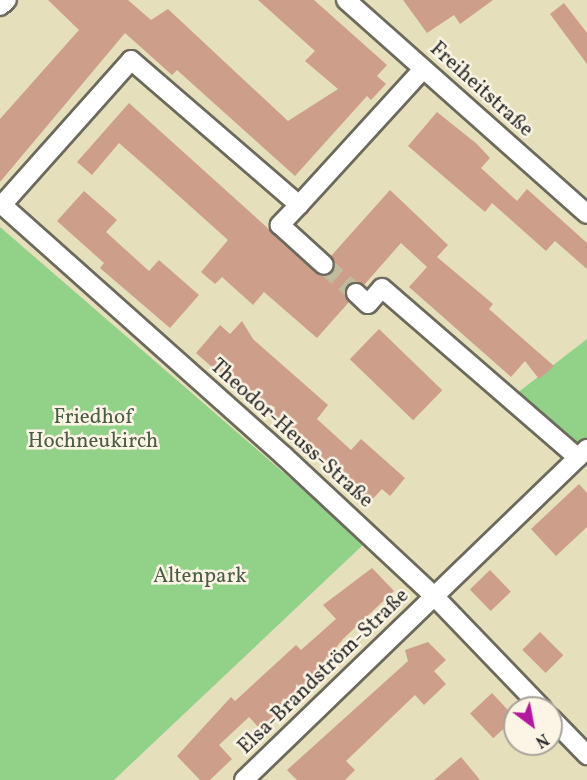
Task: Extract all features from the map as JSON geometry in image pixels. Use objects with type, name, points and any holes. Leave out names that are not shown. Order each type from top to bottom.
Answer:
[{"type":"street","points":[[0,6],[7,0]]},
{"type":"street","name":"Freiheitstraße","points":[[346,0],[587,214]]},
{"type":"street","points":[[1,204],[131,60],[298,205]]},
{"type":"street","points":[[324,265],[280,225],[423,69]]},
{"type":"street","name":"Theodor-Heuss-Straße","points":[[1,204],[435,597],[530,696]]},
{"type":"street","points":[[356,293],[368,304],[382,288],[582,453]]},
{"type":"street","name":"Elsa-Brandström-Straße","points":[[244,780],[582,453]]},
{"type":"street","points":[[563,730],[587,755]]},
{"type":"green space","points":[[0,227],[365,543],[114,780],[0,780]]},
{"type":"green space","points":[[587,339],[587,441],[580,443],[568,441],[516,394]]},
{"type":"building","points":[[48,0],[128,0],[151,20],[168,9],[288,121],[338,89],[305,61],[315,51],[258,0],[314,0],[387,65],[377,76],[386,84],[371,100],[367,96],[295,176],[177,70],[172,75],[125,33],[0,182],[0,119],[79,30]]},
{"type":"building","points":[[403,0],[493,0],[460,24],[454,15],[427,33]]},
{"type":"building","points":[[564,3],[587,33],[587,64],[550,14]]},
{"type":"building","points":[[129,103],[321,276],[333,272],[331,256],[390,190],[448,245],[437,257],[493,304],[489,309],[554,366],[539,379],[525,361],[511,377],[409,287],[427,267],[401,243],[364,285],[347,286],[349,302],[317,338],[264,292],[253,305],[222,277],[215,284],[201,272],[228,240],[151,171],[119,143],[92,175],[77,162]]},
{"type":"building","points":[[437,112],[477,144],[490,158],[481,168],[517,201],[527,189],[587,243],[587,269],[555,241],[546,251],[492,203],[485,212],[408,146]]},
{"type":"building","points":[[84,191],[117,220],[106,232],[149,271],[159,260],[199,295],[170,328],[100,268],[104,263],[57,221]]},
{"type":"building","points":[[242,321],[253,339],[328,405],[317,419],[351,450],[361,439],[405,478],[390,496],[382,489],[368,504],[251,401],[256,395],[226,369],[221,375],[196,353],[220,325],[230,334]]},
{"type":"building","points":[[379,329],[442,390],[413,420],[350,359]]},
{"type":"building","points":[[579,484],[587,493],[587,527],[556,556],[531,529]]},
{"type":"building","points":[[372,568],[394,591],[343,639],[327,659],[331,664],[261,730],[249,717],[219,745],[232,759],[210,780],[200,780],[177,756],[231,697],[235,701],[296,645],[301,650],[336,619],[323,605]]},
{"type":"building","points":[[490,570],[511,592],[491,611],[470,589]]},
{"type":"building","points":[[540,632],[563,655],[546,673],[522,650]]},
{"type":"building","points":[[428,642],[446,660],[434,671],[446,684],[424,705],[415,695],[346,761],[355,770],[345,780],[297,780],[287,770],[408,661],[405,650]]},
{"type":"building","points":[[492,693],[503,705],[503,729],[493,738],[470,713]]},
{"type":"building","points":[[461,757],[480,780],[434,780]]},
{"type":"tunnel","points":[[324,265],[356,293]]},
{"type":"park label","name":"Friedhof Hochneukirch","points":[[93,430]]},
{"type":"park label","name":"Altenpark","points":[[200,577]]}]
